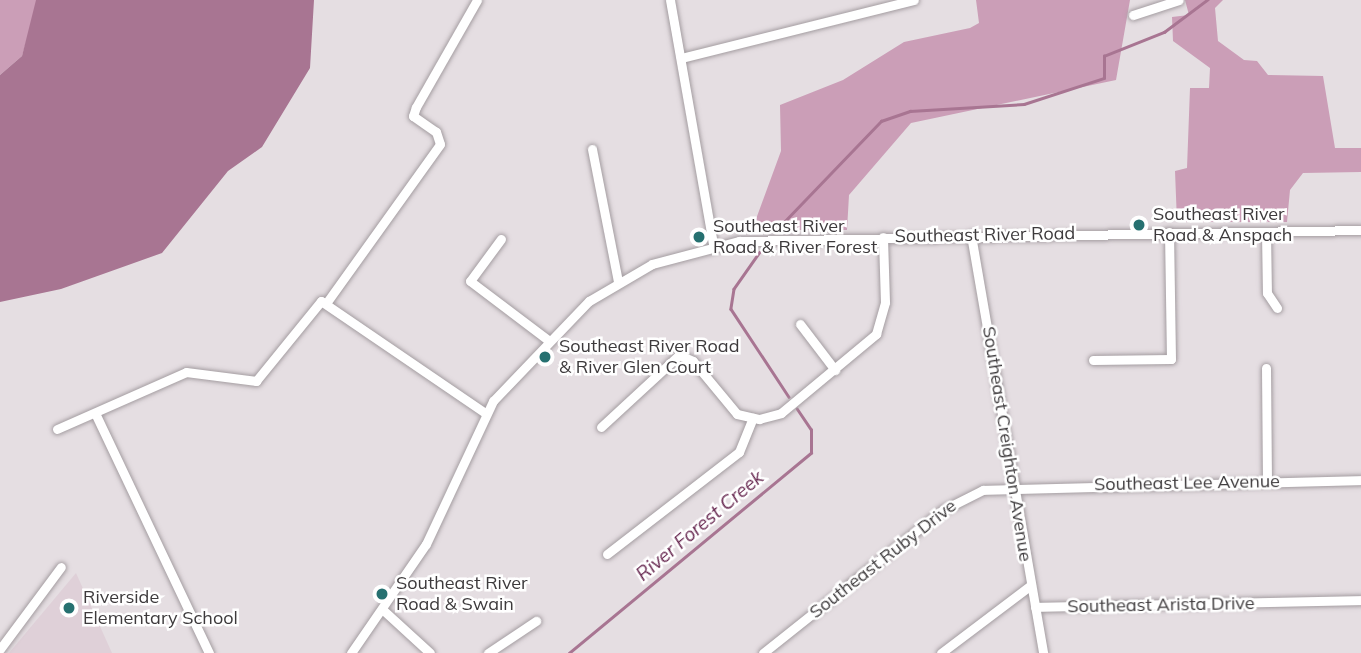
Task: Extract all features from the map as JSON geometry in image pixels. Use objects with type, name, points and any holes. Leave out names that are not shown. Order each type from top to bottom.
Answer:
[{"type":"street","points":[[57,429],[186,372],[256,381],[311,306],[327,302],[440,144],[436,132],[413,116],[477,0]]},
{"type":"street","points":[[670,0],[713,244]]},
{"type":"street","points":[[681,58],[914,0]]},
{"type":"street","points":[[1133,15],[1179,0]]},
{"type":"street","points":[[592,149],[618,281]]},
{"type":"street","name":"Southeast River Road","points":[[351,653],[430,536],[485,413],[548,340],[618,281],[713,244],[971,235],[1361,230]]},
{"type":"street","points":[[1093,360],[1171,359],[1169,232]]},
{"type":"street","points":[[1266,232],[1267,293],[1278,308]]},
{"type":"street","name":"Southeast Creighton Avenue","points":[[971,235],[1012,487],[1043,653]]},
{"type":"street","points":[[601,427],[671,360],[687,355],[726,405],[753,418],[781,413],[868,344],[881,322],[883,237]]},
{"type":"street","points":[[501,239],[470,281],[548,340]]},
{"type":"street","points":[[327,302],[485,413]]},
{"type":"street","points":[[800,324],[835,370]]},
{"type":"street","points":[[1266,368],[1268,481]]},
{"type":"street","points":[[94,413],[209,653]]},
{"type":"street","points":[[607,554],[739,452],[753,418]]},
{"type":"street","name":"Southeast Lee Avenue","points":[[1012,487],[1361,480]]},
{"type":"street","name":"Southeast Ruby Drive","points":[[763,653],[943,510],[983,489],[1012,487]]},
{"type":"street","points":[[0,649],[61,567]]},
{"type":"street","points":[[941,653],[1031,585]]},
{"type":"street","name":"Southeast Arista Drive","points":[[1035,607],[1361,600]]},
{"type":"street","points":[[382,610],[430,653]]},
{"type":"street","points":[[488,653],[536,621]]},
{"type":"shaded area","points":[[0,0],[36,0],[36,8],[22,56],[0,75]]},
{"type":"shaded area","points":[[36,0],[314,0],[310,68],[262,147],[228,171],[162,253],[61,289],[0,302],[0,75],[22,56]]},
{"type":"shaded area","points":[[976,0],[1130,0],[1116,80],[911,123],[849,195],[847,230],[752,230],[781,151],[780,105],[843,80],[904,42],[970,28],[979,23]]},
{"type":"shaded area","points":[[1185,0],[1223,0],[1215,8],[1218,41],[1244,60],[1257,61],[1268,75],[1323,76],[1335,148],[1361,148],[1361,172],[1303,173],[1290,190],[1287,222],[1177,222],[1175,171],[1187,168],[1190,88],[1209,88],[1210,68],[1173,41],[1172,17],[1189,15]]},
{"type":"shaded area","name":"Riverside Elementary School","points":[[76,573],[112,653],[9,653]]},
{"type":"waterway","name":"River Forest Creek","points":[[782,224],[881,121],[910,111],[1024,104],[1104,78],[1104,56],[1164,32],[1207,0]]},
{"type":"waterway","name":"River Forest Creek","points":[[760,252],[734,289],[731,309],[789,397]]},
{"type":"waterway","name":"River Forest Creek","points":[[569,653],[811,453],[811,430],[797,409]]},
{"type":"place","name":"Southeast River Road & Anspach","points":[[1139,225]]},
{"type":"place","name":"Southeast River Road & River Forest","points":[[699,237]]},
{"type":"place","name":"Southeast River Road & River Glen Court","points":[[545,357]]},
{"type":"place","name":"Southeast River Road & Swain","points":[[382,594]]},
{"type":"place","name":"Riverside Elementary School","points":[[69,608]]}]
